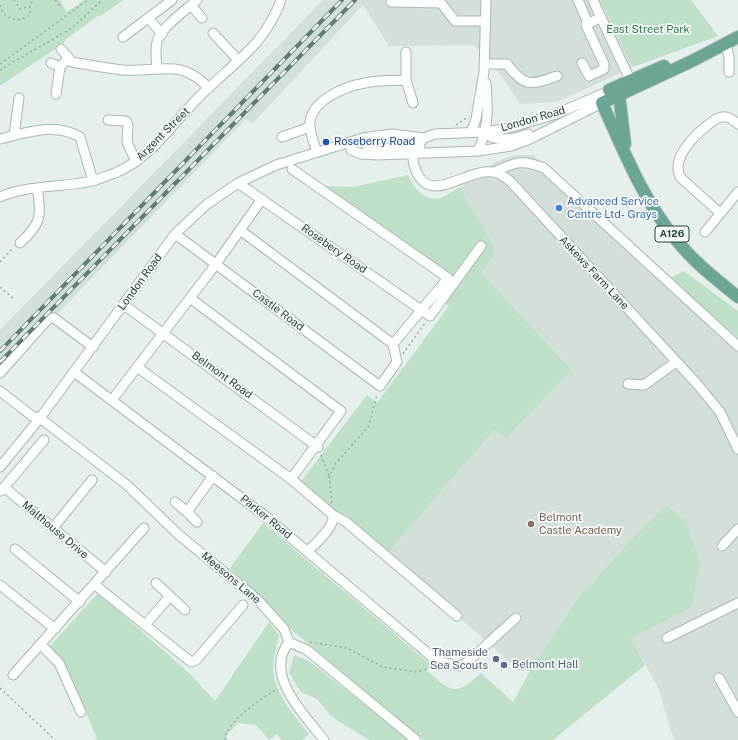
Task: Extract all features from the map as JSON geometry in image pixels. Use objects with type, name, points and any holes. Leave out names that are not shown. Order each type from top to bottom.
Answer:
[{"type":"main road","name":"London Road","points":[[607,92],[636,82],[694,54],[732,41]]},
{"type":"main road","name":"London Road","points":[[602,103],[619,94],[636,82]]},
{"type":"main road","points":[[602,103],[607,92],[619,94]]},
{"type":"main road","name":"A126","points":[[619,94],[627,155]]},
{"type":"main road","name":"A126","points":[[602,103],[650,203],[678,242],[699,264],[738,297]]},
{"type":"street","points":[[123,37],[172,0]]},
{"type":"street","name":"Argent Street","points":[[0,197],[37,188],[93,181],[117,172],[136,162],[256,42],[268,27],[281,0]]},
{"type":"street","points":[[478,152],[484,132],[487,128],[489,112],[485,68],[484,21],[486,0]]},
{"type":"street","points":[[578,0],[588,23],[586,26],[604,67],[589,76],[582,63]]},
{"type":"street","points":[[593,0],[636,82]]},
{"type":"street","points":[[391,2],[441,3],[455,21],[484,21]]},
{"type":"street","points":[[157,68],[156,49],[162,34],[194,3],[202,18]]},
{"type":"street","points":[[588,23],[601,17]]},
{"type":"street","points":[[148,18],[162,34]]},
{"type":"street","points":[[214,34],[238,60]]},
{"type":"street","points":[[729,72],[729,58],[732,41]]},
{"type":"street","points":[[61,49],[70,60],[122,70],[176,68],[194,74],[209,88]]},
{"type":"street","points":[[406,52],[407,83],[413,103]]},
{"type":"street","points":[[56,94],[60,67],[70,60]]},
{"type":"street","points":[[51,63],[60,67]]},
{"type":"street","points":[[485,68],[507,64],[517,78],[533,84],[557,76]]},
{"type":"street","points":[[472,132],[476,119],[485,68]]},
{"type":"street","points":[[320,152],[310,127],[311,118],[318,106],[338,92],[365,83],[407,83]]},
{"type":"street","name":"London Road","points":[[0,467],[40,418],[175,234],[206,204],[238,183],[276,164],[363,138],[392,134],[424,138],[435,134],[484,132],[505,129],[556,114],[607,92]]},
{"type":"street","points":[[14,135],[19,98]]},
{"type":"street","name":"London Road","points":[[415,150],[435,154],[478,152],[511,146],[556,127],[602,103]]},
{"type":"street","points":[[489,112],[492,120],[505,129]]},
{"type":"street","points":[[720,214],[681,178],[678,170],[678,160],[687,146],[716,119],[722,116],[728,117],[738,123]]},
{"type":"street","points":[[476,119],[488,136],[503,140],[556,127]]},
{"type":"street","points":[[108,120],[126,121],[128,125],[127,142],[136,162]]},
{"type":"street","points":[[282,137],[310,127]]},
{"type":"street","points":[[0,139],[45,128],[72,132],[80,137],[93,181]]},
{"type":"street","points":[[424,138],[415,150],[413,162],[416,173],[422,182],[434,186],[467,176],[494,172],[519,162],[530,162],[544,168],[738,346]]},
{"type":"street","name":"London Road","points":[[320,152],[351,150],[361,154],[449,148],[464,152]]},
{"type":"street","points":[[416,173],[422,160],[435,154]]},
{"type":"street","points":[[292,169],[448,278],[393,344]]},
{"type":"street","name":"Askews Farm Lane","points":[[494,172],[510,181],[698,385],[720,412],[738,449]]},
{"type":"street","name":"Rosebery Road","points":[[238,183],[430,316]]},
{"type":"street","points":[[20,243],[29,235],[38,222],[40,207],[37,188]]},
{"type":"street","points":[[705,232],[738,192]]},
{"type":"street","points":[[112,400],[216,264],[262,199]]},
{"type":"street","points":[[240,230],[393,344],[397,362],[380,386]]},
{"type":"street","name":"Castle Road","points":[[175,234],[380,386]]},
{"type":"street","points":[[430,316],[481,246]]},
{"type":"street","points":[[190,298],[341,411],[291,479]]},
{"type":"street","name":"Belmont Road","points":[[124,305],[317,445]]},
{"type":"street","points":[[0,373],[49,318],[54,318],[93,347]]},
{"type":"street","points":[[628,384],[644,385],[676,362]]},
{"type":"street","points":[[137,366],[291,479],[333,515],[346,522],[457,616]]},
{"type":"street","name":"Parker Road","points":[[74,372],[213,476],[308,551],[437,661],[453,665],[462,665],[469,661],[516,618]]},
{"type":"street","name":"Meesons Lane","points":[[0,391],[32,416],[40,418],[126,485],[179,535],[258,600],[284,629],[289,642]]},
{"type":"street","points":[[2,489],[44,440]]},
{"type":"street","points":[[187,512],[213,476]]},
{"type":"street","points":[[53,528],[92,480]]},
{"type":"street","name":"Malthouse Drive","points":[[2,489],[53,528],[106,572]]},
{"type":"street","points":[[175,502],[198,522]]},
{"type":"street","points":[[308,551],[331,524],[333,515]]},
{"type":"street","points":[[13,675],[28,656],[42,645],[144,528]]},
{"type":"street","points":[[722,546],[738,529]]},
{"type":"street","points":[[15,549],[80,602]]},
{"type":"street","points":[[156,583],[185,610]]},
{"type":"street","points":[[0,585],[55,630]]},
{"type":"street","points":[[95,585],[188,662],[196,660],[243,604]]},
{"type":"street","points":[[145,625],[170,596]]},
{"type":"street","points":[[667,638],[738,603]]},
{"type":"street","points":[[324,740],[294,702],[285,687],[281,672],[281,661],[282,651],[289,642],[307,650],[416,740]]},
{"type":"street","points":[[42,645],[59,663],[81,712]]},
{"type":"street","points":[[719,678],[738,712]]},
{"type":"path","points":[[14,0],[20,9],[30,6]]},
{"type":"path","points":[[0,13],[14,19],[26,18],[31,13],[30,6],[33,0]]},
{"type":"path","points":[[55,0],[62,8]]},
{"type":"path","points":[[0,64],[88,0]]},
{"type":"path","points":[[0,70],[72,28],[102,0]]},
{"type":"path","points":[[0,5],[4,14]]},
{"type":"path","points":[[0,262],[15,246],[20,243]]},
{"type":"path","points":[[0,287],[15,300]]},
{"type":"path","points":[[397,362],[430,316]]},
{"type":"path","points":[[329,476],[336,463],[369,426],[380,386]]},
{"type":"path","points":[[317,445],[329,476],[333,515]]},
{"type":"path","points":[[306,642],[324,643],[347,648],[383,667],[401,671],[411,672],[424,670],[437,661]]},
{"type":"path","points":[[224,740],[225,734],[244,712],[252,705],[281,687]]},
{"type":"path","points":[[0,688],[55,740]]},
{"type":"shaded area","points":[[323,0],[600,0],[633,67],[557,102],[520,104],[502,77],[474,45],[389,46],[363,5],[252,124],[246,119],[0,373],[0,330]]},
{"type":"shaded area","points":[[514,155],[534,155],[738,337],[738,740],[675,740],[670,729],[659,690],[631,638],[667,506],[629,542],[577,599],[530,671],[519,670],[387,554],[494,430],[506,438],[572,370],[482,274],[495,253],[494,246],[460,187],[495,162]]},
{"type":"green space","points":[[0,0],[60,0],[67,12],[84,0],[124,0],[100,16],[99,15],[65,40],[64,43],[0,86]]},
{"type":"green space","name":"East Street Park","points":[[600,0],[691,0],[718,36],[633,67]]},
{"type":"green space","points":[[408,175],[417,190],[426,197],[437,199],[460,187],[494,246],[495,253],[482,274],[572,370],[506,438],[494,430],[387,554],[299,484],[367,395],[377,403],[449,306],[436,297],[452,277],[319,186],[353,187]]},
{"type":"green space","points":[[684,271],[738,311],[738,337],[671,278]]},
{"type":"green space","points":[[667,505],[687,523],[700,561],[692,607],[631,638],[645,665],[553,740],[424,740],[294,632],[230,568],[263,523],[430,664],[427,671],[442,684],[454,689],[459,688],[465,686],[481,673],[513,702],[530,671],[577,599],[629,542]]},
{"type":"green space","points":[[98,593],[190,674],[215,701],[269,622],[279,635],[274,656],[273,669],[277,687],[286,704],[309,734],[302,740],[282,740],[277,734],[269,740],[256,725],[238,723],[227,735],[227,740],[95,740],[97,738],[63,661],[50,646]]},
{"type":"green space","points":[[294,655],[309,661],[409,740],[369,740],[332,717],[317,699],[301,692],[289,673]]},
{"type":"railway","points":[[0,351],[342,0]]},
{"type":"railway","points":[[0,362],[355,0]]},
{"type":"place","name":"Roseberry Road","points":[[326,142]]},
{"type":"place","name":"Advanced Service Centre Ltd- Grays","points":[[559,208]]},
{"type":"place","name":"Belmont Castle Academy","points":[[531,524]]},
{"type":"place","name":"Thameside Sea Scouts","points":[[496,659]]},
{"type":"place","name":"Belmont Hall","points":[[504,665]]}]
